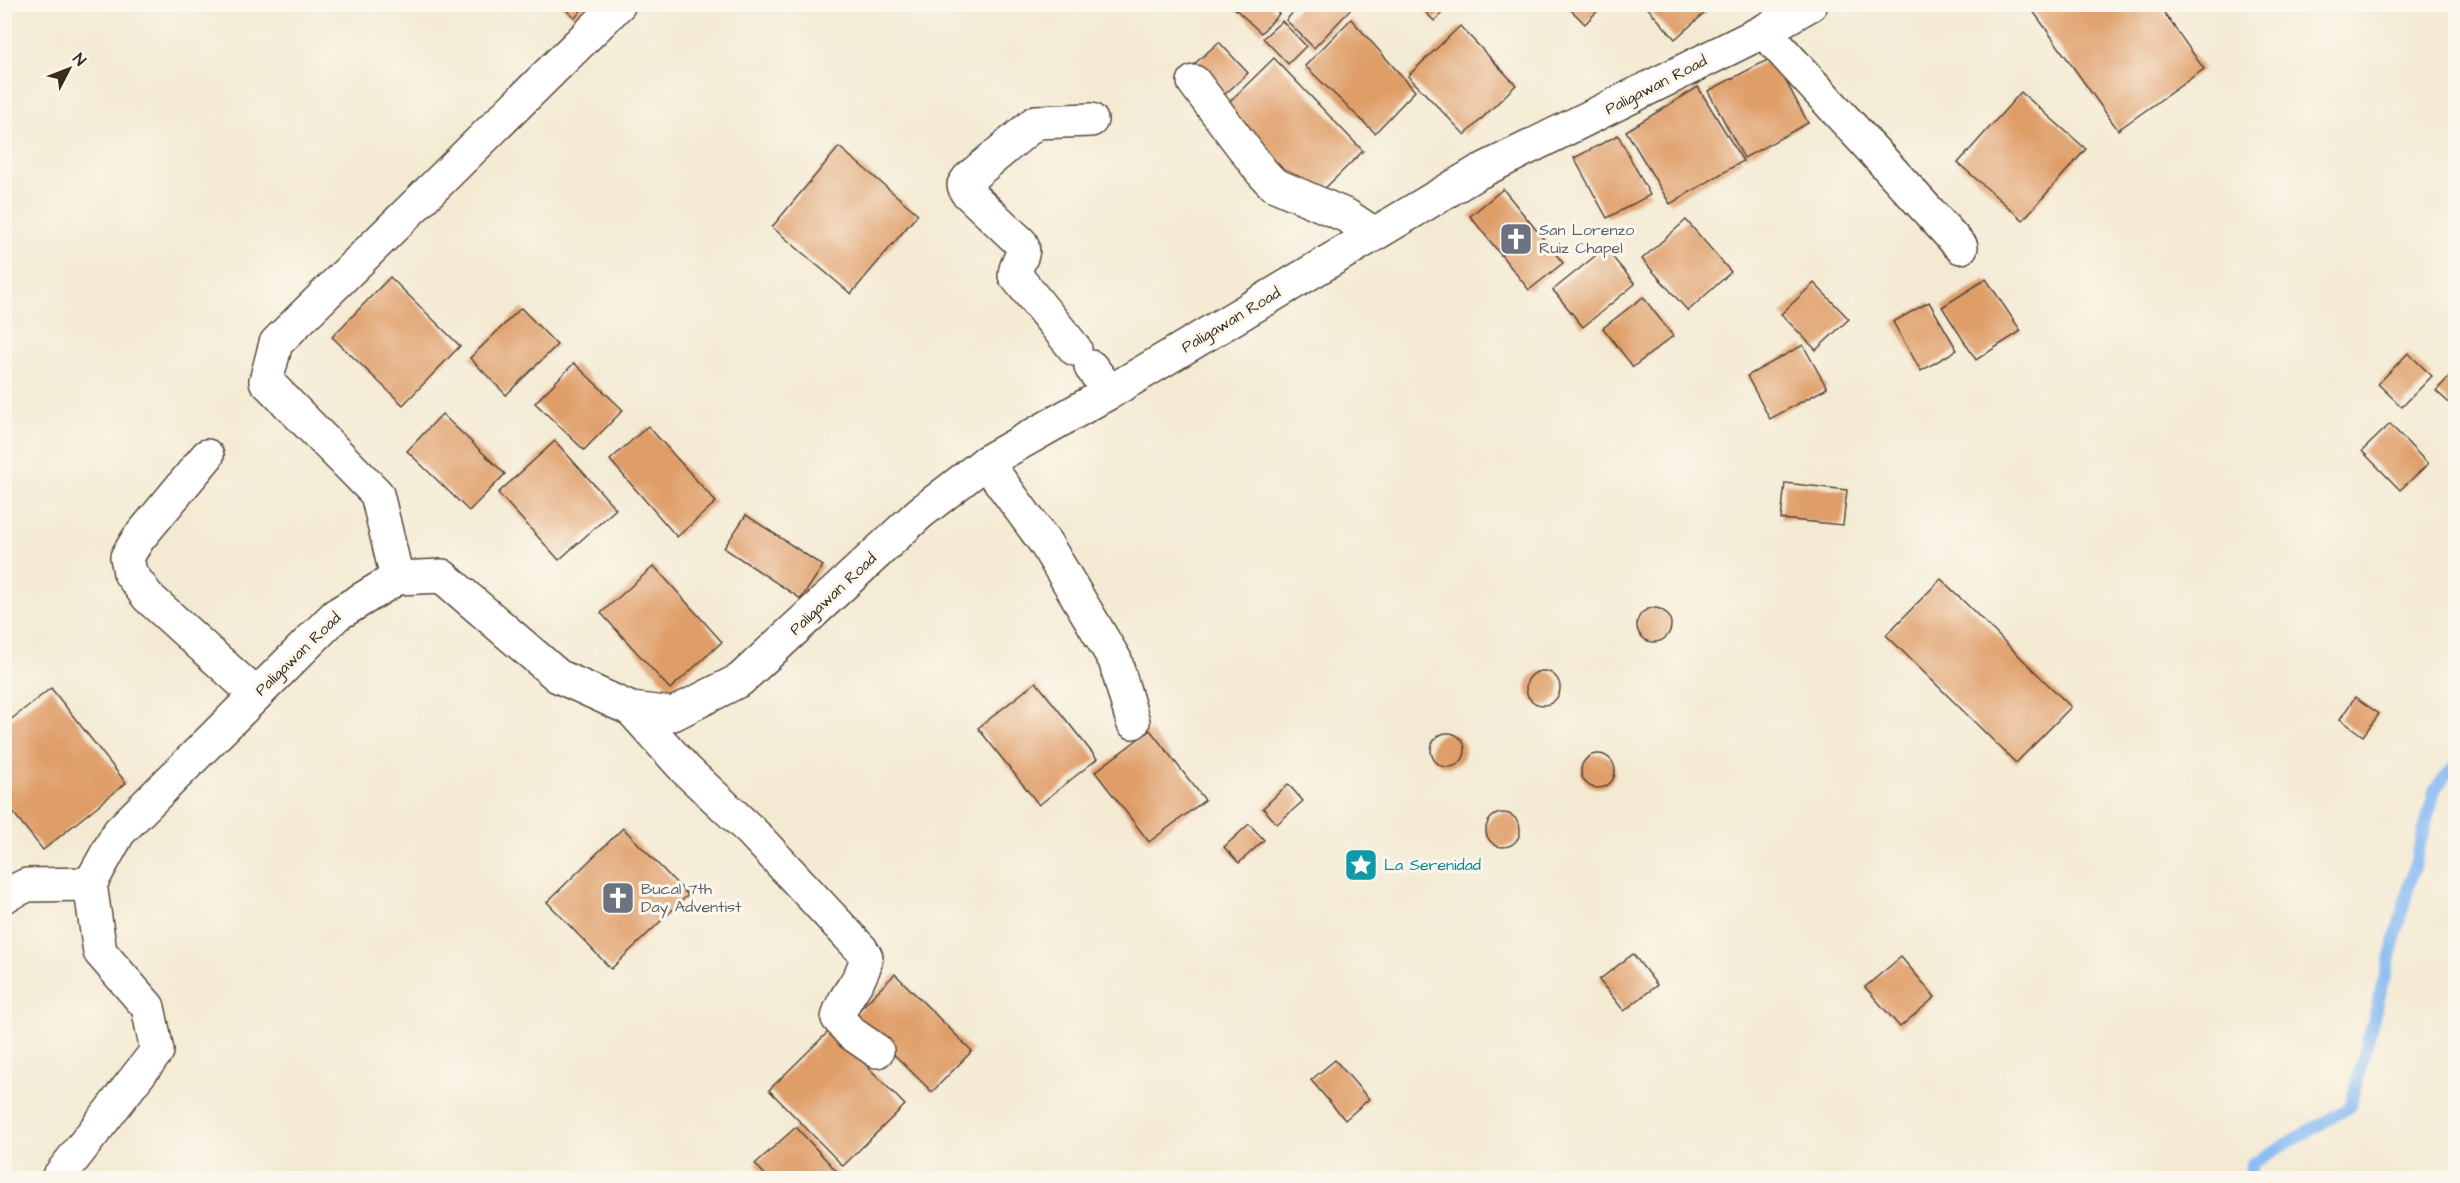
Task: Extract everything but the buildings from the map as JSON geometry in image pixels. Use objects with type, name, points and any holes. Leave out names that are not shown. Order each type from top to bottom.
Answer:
[{"type":"street","points":[[397,578],[377,494],[266,381],[276,343],[619,4]]},
{"type":"street","name":"Paligawan Road","points":[[90,884],[118,832],[336,615],[397,578],[442,576],[558,676],[631,709],[673,714],[740,680],[920,513],[986,462],[1092,369],[1374,234],[1477,173],[1764,31],[1811,4]]},
{"type":"street","points":[[1764,31],[1960,247]]},
{"type":"street","points":[[1194,82],[1273,184],[1347,216],[1374,234]]},
{"type":"street","points":[[1091,120],[1036,122],[968,178],[964,185],[966,191],[1021,243],[1023,252],[1015,275],[1092,369]]},
{"type":"street","points":[[207,456],[138,539],[127,556],[130,573],[148,597],[256,695]]},
{"type":"street","points":[[986,462],[1046,544],[1114,660],[1133,722]]},
{"type":"street","points":[[631,709],[686,770],[752,832],[861,949],[866,957],[865,968],[840,1008],[838,1018],[851,1033],[877,1051]]},
{"type":"street","points":[[4,896],[27,885],[90,884],[100,952],[148,1007],[157,1051],[58,1179]]},
{"type":"waterway","points":[[2250,1178],[2251,1164],[2350,1107],[2435,789],[2456,764]]},
{"type":"place","name":"San Lorenzo Ruiz Chapel","points":[[1516,239]]},
{"type":"place","name":"La Serenidad","points":[[1361,865]]},
{"type":"place","name":"Bucal 7th Day Adventist","points":[[618,898]]}]
